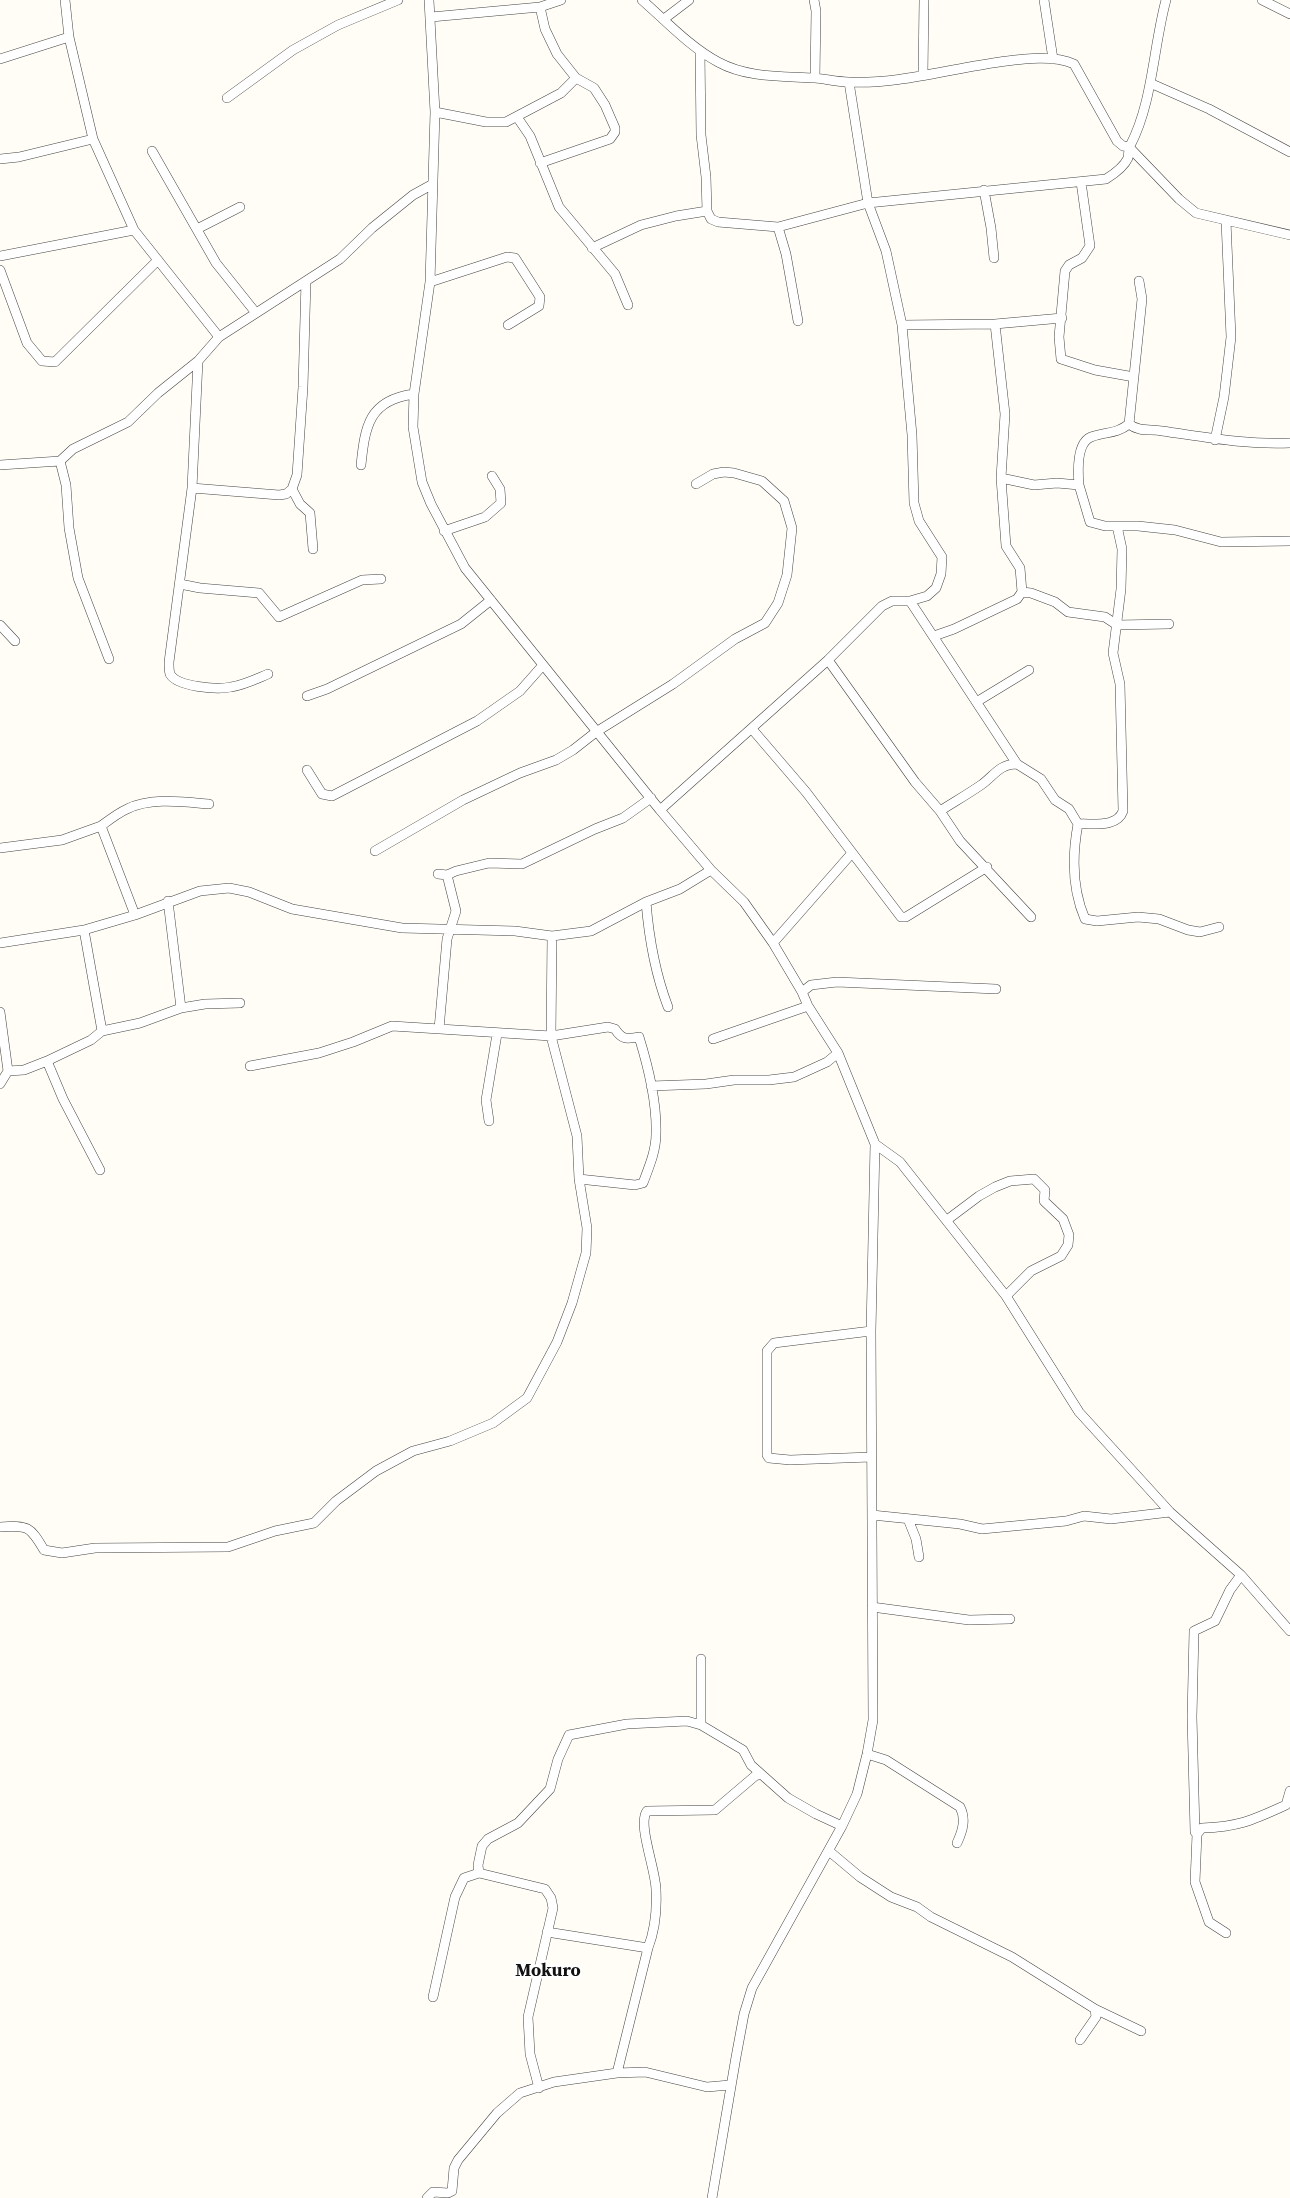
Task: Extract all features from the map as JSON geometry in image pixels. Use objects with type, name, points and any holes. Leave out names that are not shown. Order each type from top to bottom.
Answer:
[{"type":"street","points":[[65,0],[69,37],[93,139],[134,230],[220,337]]},
{"type":"street","points":[[227,98],[293,50],[338,25],[398,0]]},
{"type":"street","points":[[429,0],[435,112],[430,282],[414,394],[413,427],[422,482],[444,531],[465,568],[660,810],[711,870],[744,902],[773,943],[802,992],[808,1006],[838,1053],[875,1144],[871,1331],[873,1720],[868,1754],[857,1794],[842,1826],[752,1988],[744,2014],[730,2085],[712,2198]]},
{"type":"street","points":[[431,17],[540,7],[561,0]]},
{"type":"street","points":[[642,0],[700,51],[720,63],[750,73],[782,78],[815,78],[849,82],[890,80],[1002,61],[1063,59],[1074,64],[1117,141],[1123,146],[1129,147],[1196,214],[1290,235]]},
{"type":"street","points":[[664,19],[689,0]]},
{"type":"street","points":[[814,0],[816,11],[815,78]]},
{"type":"street","points":[[923,75],[924,0]]},
{"type":"street","points":[[1044,0],[1053,59]]},
{"type":"street","points":[[700,51],[701,135],[706,176],[707,211],[711,219],[718,222],[778,227],[868,203],[984,190],[1106,180],[1119,170],[1128,158],[1129,147],[1133,142],[1142,116],[1150,83],[1158,28],[1166,0]]},
{"type":"street","points":[[1262,0],[1290,14]]},
{"type":"street","points":[[540,7],[545,29],[557,54],[576,78],[594,88],[605,105],[615,128],[615,132],[610,138],[540,163]]},
{"type":"street","points":[[0,59],[69,37]]},
{"type":"street","points":[[435,112],[486,122],[506,122],[561,93],[576,78]]},
{"type":"street","points":[[660,810],[828,660],[882,606],[892,601],[910,600],[927,596],[936,588],[941,574],[942,557],[919,521],[914,503],[912,435],[902,325],[886,250],[868,203],[849,82]]},
{"type":"street","points":[[1150,83],[1209,109],[1290,152]]},
{"type":"street","points":[[517,117],[530,136],[558,207],[615,274],[628,305]]},
{"type":"street","points":[[0,159],[18,157],[93,139]]},
{"type":"street","points":[[152,151],[216,263],[256,313]]},
{"type":"street","points":[[1081,182],[1090,246],[1082,258],[1069,265],[1065,271],[1059,337],[1061,359],[1096,370],[1134,377]]},
{"type":"street","points":[[0,464],[25,465],[60,461],[73,449],[128,422],[158,393],[198,361],[220,337],[340,258],[372,228],[413,195],[433,184]]},
{"type":"street","points":[[984,190],[994,258]]},
{"type":"street","points":[[196,229],[240,207]]},
{"type":"street","points":[[592,248],[641,225],[676,216],[707,211]]},
{"type":"street","points":[[1215,440],[1224,397],[1231,337],[1226,221]]},
{"type":"street","points":[[778,227],[786,254],[798,321]]},
{"type":"street","points":[[0,256],[134,230]]},
{"type":"street","points":[[430,282],[507,257],[515,258],[540,297],[539,306],[508,325]]},
{"type":"street","points":[[0,270],[27,343],[42,361],[55,362],[158,260]]},
{"type":"street","points":[[192,488],[279,495],[286,494],[292,489],[296,475],[303,387],[306,281]]},
{"type":"street","points":[[1139,281],[1142,299],[1129,424],[1120,431],[1090,437],[1084,443],[1080,454],[1078,486],[1090,522],[1105,526],[1138,526],[1175,530],[1221,542],[1290,541]]},
{"type":"street","points":[[902,325],[995,324],[1062,318]]},
{"type":"street","points":[[934,636],[954,629],[1017,599],[1022,592],[1020,568],[1006,546],[1001,478],[1005,414],[995,324]]},
{"type":"street","points":[[198,361],[192,488],[169,662],[170,674],[176,680],[199,687],[228,688],[268,674]]},
{"type":"street","points":[[361,465],[365,432],[373,414],[387,401],[414,394]]},
{"type":"street","points":[[1129,424],[1135,429],[1159,430],[1215,440],[1269,444],[1290,443]]},
{"type":"street","points":[[60,461],[66,485],[69,528],[78,578],[109,659]]},
{"type":"street","points":[[375,851],[463,800],[520,773],[556,760],[573,750],[596,732],[673,684],[735,640],[765,623],[778,603],[787,576],[792,544],[792,528],[784,501],[762,481],[734,473],[713,474],[696,484]]},
{"type":"street","points":[[444,531],[485,517],[501,503],[500,489],[492,476]]},
{"type":"street","points":[[1001,478],[1034,485],[1057,483],[1078,486]]},
{"type":"street","points":[[292,489],[300,504],[310,513],[313,549]]},
{"type":"street","points":[[1078,824],[1114,822],[1121,817],[1123,811],[1120,684],[1113,653],[1117,625],[1122,549],[1117,526]]},
{"type":"street","points":[[180,584],[200,588],[259,593],[279,617],[362,580],[381,579]]},
{"type":"street","points":[[1022,592],[1031,593],[1055,602],[1068,612],[1105,617],[1117,625],[1169,624]]},
{"type":"street","points":[[307,696],[461,624],[491,600]]},
{"type":"street","points":[[910,600],[978,701],[1017,764],[1041,779],[1055,800],[1069,809],[1078,824],[1074,870],[1079,904],[1085,919],[1097,921],[1138,917],[1158,919],[1188,930],[1200,932],[1220,927]]},
{"type":"street","points":[[0,625],[15,641]]},
{"type":"street","points":[[828,660],[915,782],[940,811],[960,841],[987,867],[1031,917]]},
{"type":"street","points":[[307,770],[322,794],[332,796],[478,721],[520,691],[543,665]]},
{"type":"street","points":[[978,701],[1029,670]]},
{"type":"street","points":[[752,729],[806,792],[904,918],[987,867]]},
{"type":"street","points":[[940,811],[983,784],[996,770],[1007,764],[1017,764]]},
{"type":"street","points":[[439,1029],[446,938],[456,911],[443,874],[489,864],[522,864],[595,829],[623,818],[650,798]]},
{"type":"street","points":[[0,848],[62,840],[101,826],[128,808],[144,804],[181,801],[209,804]]},
{"type":"street","points":[[101,826],[135,915]]},
{"type":"street","points":[[773,943],[852,853]]},
{"type":"street","points":[[0,943],[84,930],[135,915],[200,890],[230,888],[249,892],[292,909],[402,928],[515,931],[552,936],[591,931],[646,902],[680,889],[711,870]]},
{"type":"street","points":[[168,901],[181,1008]]},
{"type":"street","points":[[646,902],[649,940],[659,982],[668,1007]]},
{"type":"street","points":[[84,930],[102,1031]]},
{"type":"street","points":[[0,1527],[27,1527],[33,1531],[44,1550],[62,1553],[95,1548],[228,1547],[314,1522],[336,1501],[376,1471],[413,1451],[450,1441],[493,1423],[527,1398],[557,1342],[572,1303],[586,1253],[587,1228],[579,1180],[577,1136],[551,1036],[552,936]]},
{"type":"street","points":[[802,992],[811,985],[836,982],[996,989]]},
{"type":"street","points":[[8,1071],[24,1070],[47,1061],[91,1040],[102,1031],[140,1023],[181,1008],[204,1004],[240,1003]]},
{"type":"street","points":[[713,1039],[808,1006]]},
{"type":"street","points":[[0,1012],[8,1071],[0,1084]]},
{"type":"street","points":[[250,1066],[319,1053],[354,1042],[392,1026],[551,1036],[608,1027],[615,1029],[619,1036],[626,1039],[640,1037],[648,1066],[656,1134],[652,1160],[643,1183],[635,1185],[579,1180]]},
{"type":"street","points":[[488,1121],[486,1100],[497,1034]]},
{"type":"street","points":[[651,1086],[668,1087],[679,1084],[706,1084],[734,1080],[769,1080],[794,1077],[827,1062],[838,1053]]},
{"type":"street","points":[[47,1061],[63,1099],[100,1170]]},
{"type":"street","points":[[875,1144],[900,1162],[1006,1296],[1079,1412],[1170,1512],[1241,1575],[1290,1631]]},
{"type":"street","points":[[947,1220],[979,1196],[1010,1181],[1034,1179],[1045,1190],[1044,1201],[1063,1219],[1069,1235],[1068,1245],[1062,1256],[1031,1271],[1006,1296]]},
{"type":"street","points":[[871,1331],[774,1343],[767,1351],[767,1455],[769,1458],[790,1460],[871,1457]]},
{"type":"street","points":[[872,1515],[960,1524],[982,1529],[1066,1521],[1084,1516],[1112,1519],[1170,1512]]},
{"type":"street","points":[[908,1520],[916,1539],[919,1557]]},
{"type":"street","points":[[1226,1933],[1208,1922],[1195,1882],[1197,1834],[1195,1832],[1192,1717],[1194,1631],[1215,1621],[1230,1590],[1241,1575]]},
{"type":"street","points":[[872,1607],[969,1620],[1010,1619]]},
{"type":"street","points":[[701,1659],[701,1724]]},
{"type":"street","points":[[479,1873],[478,1865],[482,1846],[488,1839],[518,1823],[550,1789],[558,1759],[569,1735],[627,1724],[687,1720],[701,1724],[743,1750],[751,1765],[788,1798],[842,1826]]},
{"type":"street","points":[[868,1754],[886,1760],[960,1807],[964,1815],[962,1832],[957,1843]]},
{"type":"street","points":[[617,2073],[648,1948],[653,1935],[656,1890],[654,1865],[642,1824],[643,1816],[647,1811],[715,1810],[755,1776],[760,1774]]},
{"type":"street","points":[[1197,1834],[1202,1828],[1222,1828],[1247,1823],[1286,1805],[1290,1791]]},
{"type":"street","points":[[829,1851],[860,1876],[891,1897],[917,1907],[931,1917],[1012,1958],[1095,2009],[1141,2031]]},
{"type":"street","points":[[433,1997],[455,1897],[464,1878],[479,1873],[545,1888],[551,1898],[553,1908],[528,2017],[530,2054],[539,2088]]},
{"type":"street","points":[[547,1932],[648,1948]]},
{"type":"street","points":[[1080,2040],[1096,2017],[1095,2009]]},
{"type":"street","points":[[427,2198],[433,2192],[448,2193],[452,2191],[454,2168],[458,2160],[497,2113],[520,2093],[554,2082],[617,2073],[645,2072],[707,2087],[730,2085]]},
{"type":"district","name":"Mokuro","points":[[548,1971]]}]
